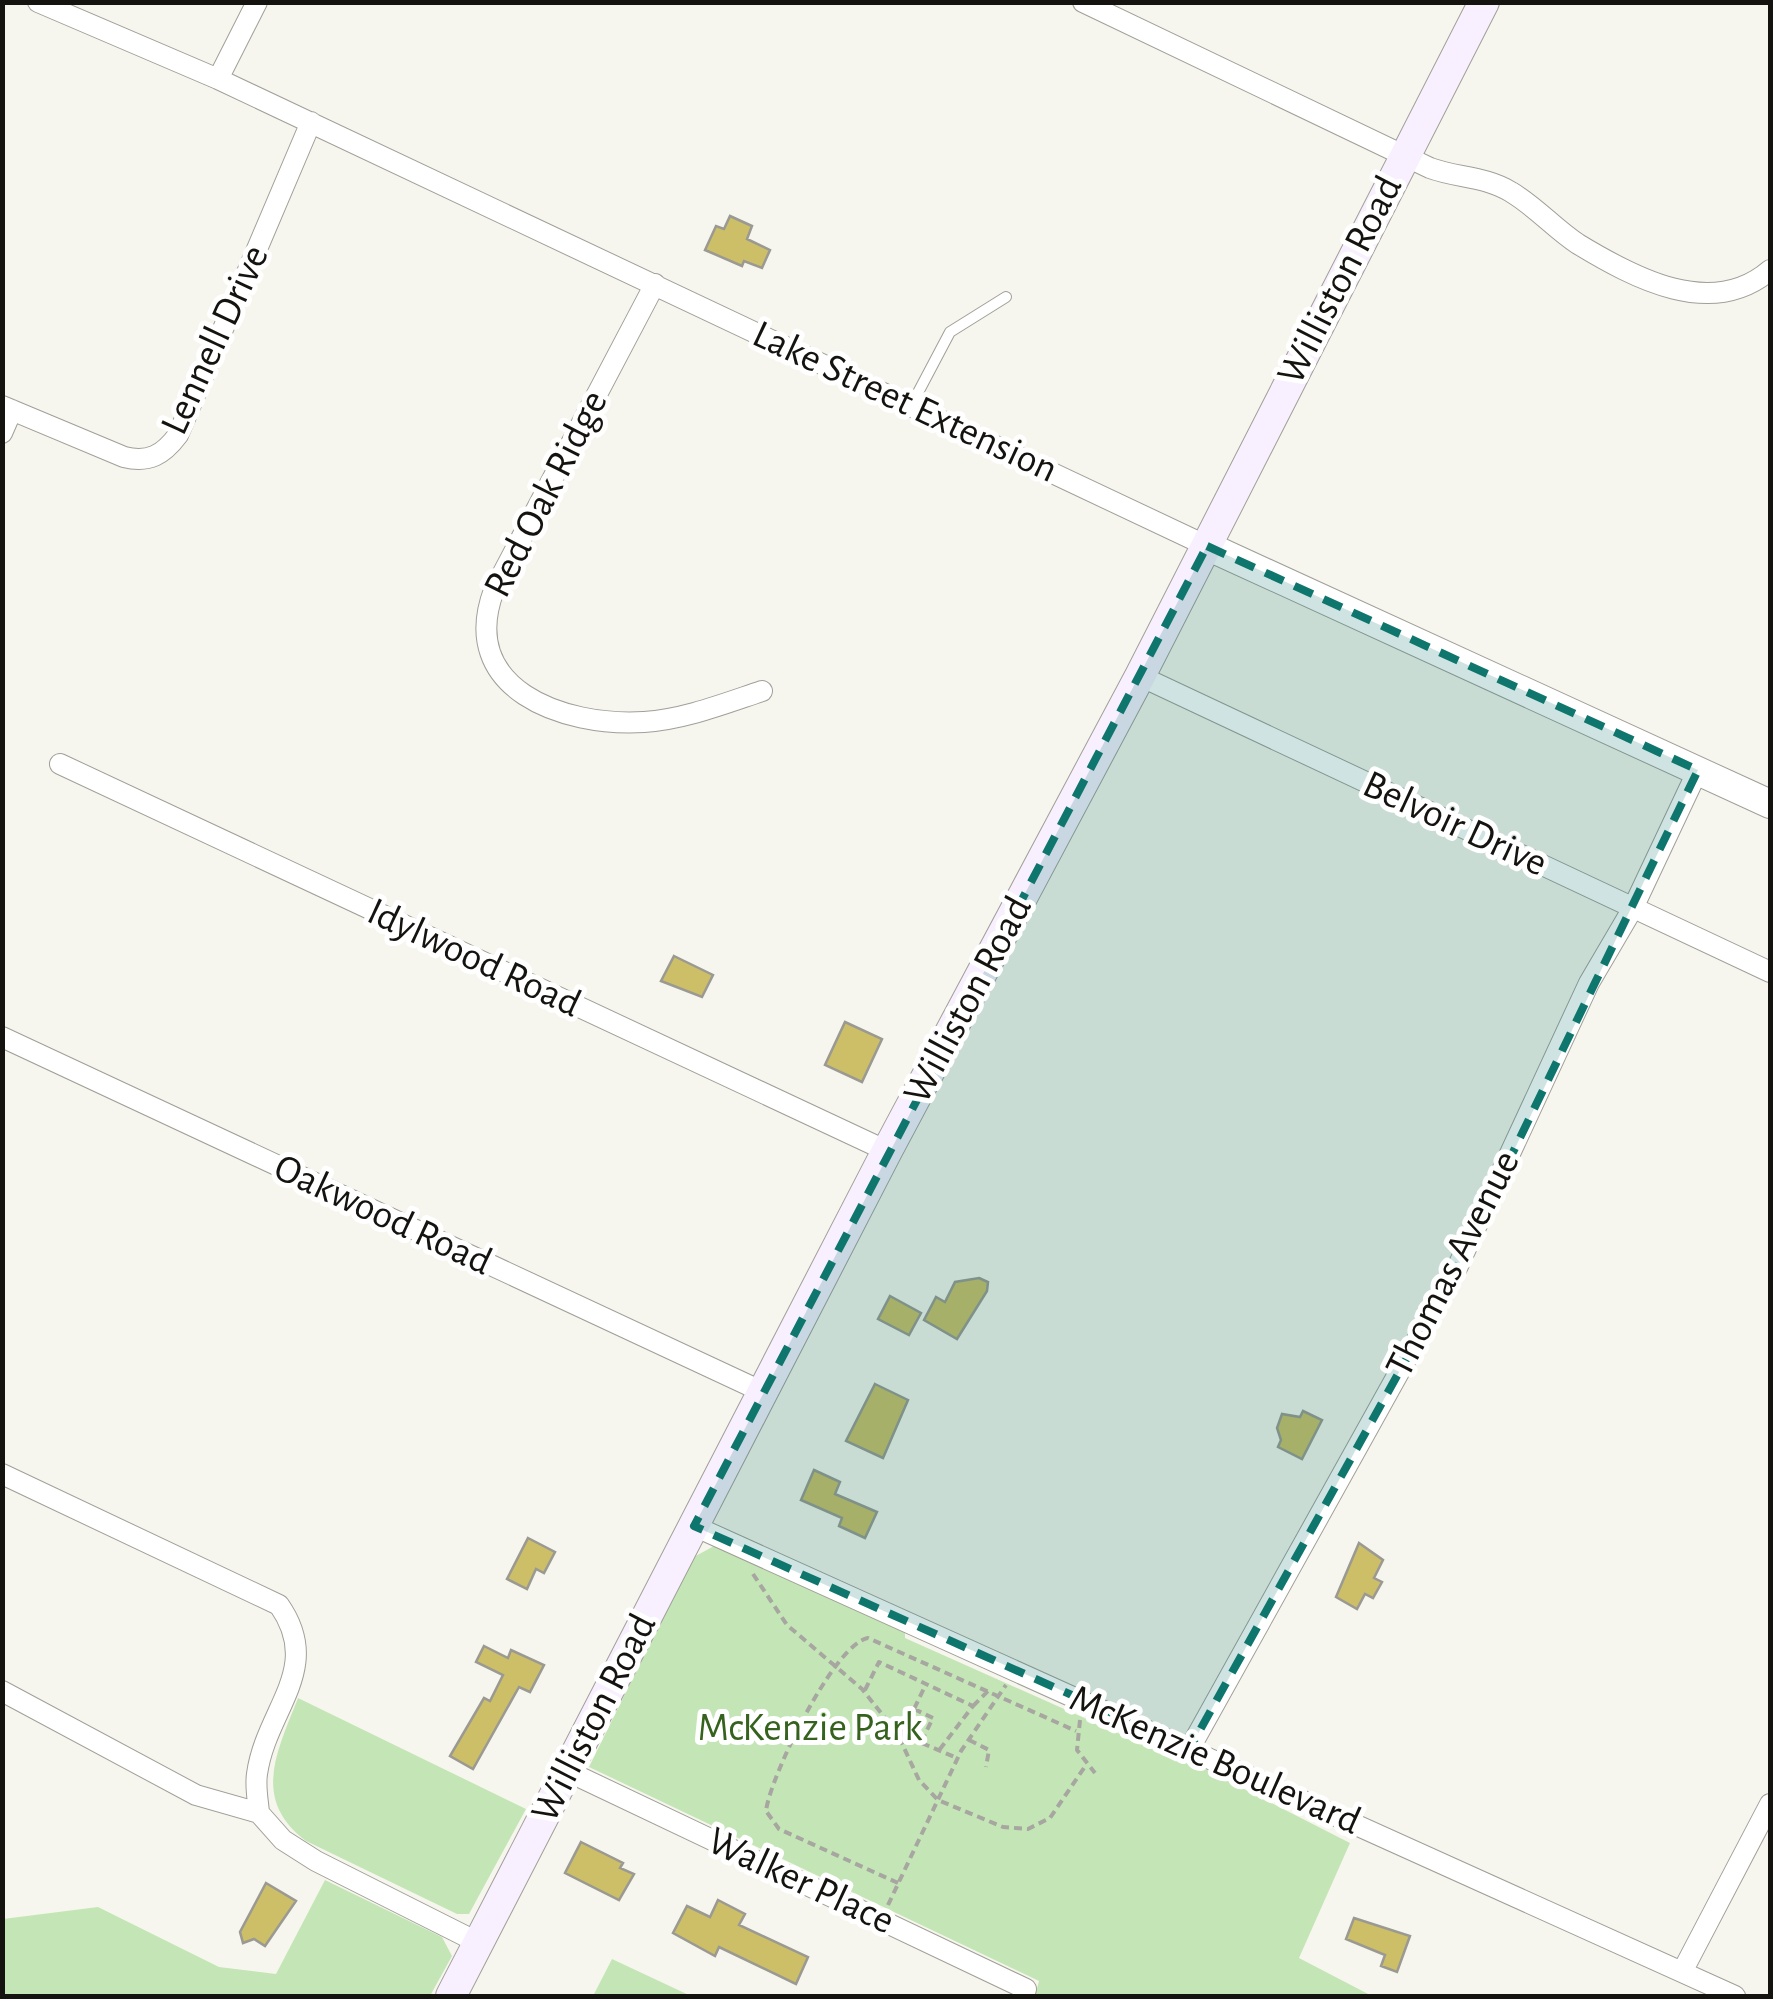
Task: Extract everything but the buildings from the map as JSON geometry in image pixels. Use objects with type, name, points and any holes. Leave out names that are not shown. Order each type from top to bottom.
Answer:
[{"type":"main road","name":"Williston Road","points":[[451,1996],[888,1151],[1140,676],[1484,2]]},
{"type":"street","name":"Lake Street Extension","points":[[38,2],[218,78],[1206,546],[1770,804]]},
{"type":"street","points":[[218,78],[257,2]]},
{"type":"street","points":[[1082,2],[1430,168],[1483,179],[1511,192],[1578,244],[1685,294],[1739,289],[1770,270]]},
{"type":"street","name":"Lennell Drive","points":[[7,408],[141,461],[169,448],[178,435],[311,122]]},
{"type":"street","name":"Red Oak Ridge","points":[[654,284],[494,590],[484,631],[488,652],[513,688],[532,700],[605,721],[681,717],[762,691]]},
{"type":"street","points":[[2,433],[7,408]]},
{"type":"street","name":"Belvoir Drive","points":[[1140,676],[1770,972]]},
{"type":"street","name":"Idylwood Road","points":[[60,764],[888,1151]]},
{"type":"street","name":"Thomas Avenue","points":[[1190,1748],[1458,1268],[1589,983],[1633,908],[1698,770]]},
{"type":"street","name":"Oakwood Road","points":[[2,1037],[763,1392]]},
{"type":"street","points":[[2,1474],[278,1605],[295,1628],[299,1658],[257,1771],[259,1813]]},
{"type":"street","name":"McKenzie Boulevard","points":[[694,1526],[1735,1996]]},
{"type":"street","points":[[2,1691],[196,1795],[259,1813],[283,1840],[316,1861],[478,1942]]},
{"type":"street","name":"Walker Place","points":[[567,1772],[882,1918],[1026,1989],[1024,1996]]},
{"type":"street","points":[[1682,1972],[1770,1804]]},
{"type":"lane","points":[[912,404],[950,332],[1006,297]]},
{"type":"path","points":[[746,1564],[787,1625],[864,1692],[900,1732],[919,1780],[938,1800],[1003,1827],[1028,1829],[1050,1818],[1086,1765]]},
{"type":"path","points":[[898,1883],[779,1829],[766,1811],[810,1710],[850,1646],[868,1638],[1076,1731]]},
{"type":"path","points":[[864,1692],[879,1662],[973,1706]]},
{"type":"path","points":[[882,1918],[958,1758],[1002,1696],[1013,1667]]},
{"type":"path","points":[[900,1732],[926,1684]]},
{"type":"path","points":[[940,1750],[989,1690]]},
{"type":"path","points":[[1087,1701],[1076,1731],[1077,1750],[1095,1773]]},
{"type":"path","points":[[914,1709],[932,1718],[922,1740]]},
{"type":"path","points":[[900,1732],[958,1758]]},
{"type":"path","points":[[970,1740],[989,1750],[986,1767]]},
{"type":"path","points":[[968,1822],[971,1814]]},
{"type":"highlighted area","points":[[1207,546],[1698,770],[1457,1268],[1190,1748],[694,1526]]},
{"type":"green space","name":"McKenzie Park","points":[[714,1546],[905,1628],[905,1638],[1127,1737],[1138,1735],[1350,1843],[1299,1958],[1372,1996],[1035,1996],[1039,1981],[589,1767],[692,1558]]},
{"type":"green space","points":[[298,1698],[526,1809],[469,1914],[457,1914],[306,1841],[289,1825],[274,1792],[274,1774]]},
{"type":"green space","points":[[325,1880],[442,1937],[452,1956],[430,1996],[3,1996],[3,1919],[98,1907],[219,1967],[276,1974]]},
{"type":"green space","points":[[612,1959],[691,1996],[593,1996]]}]
